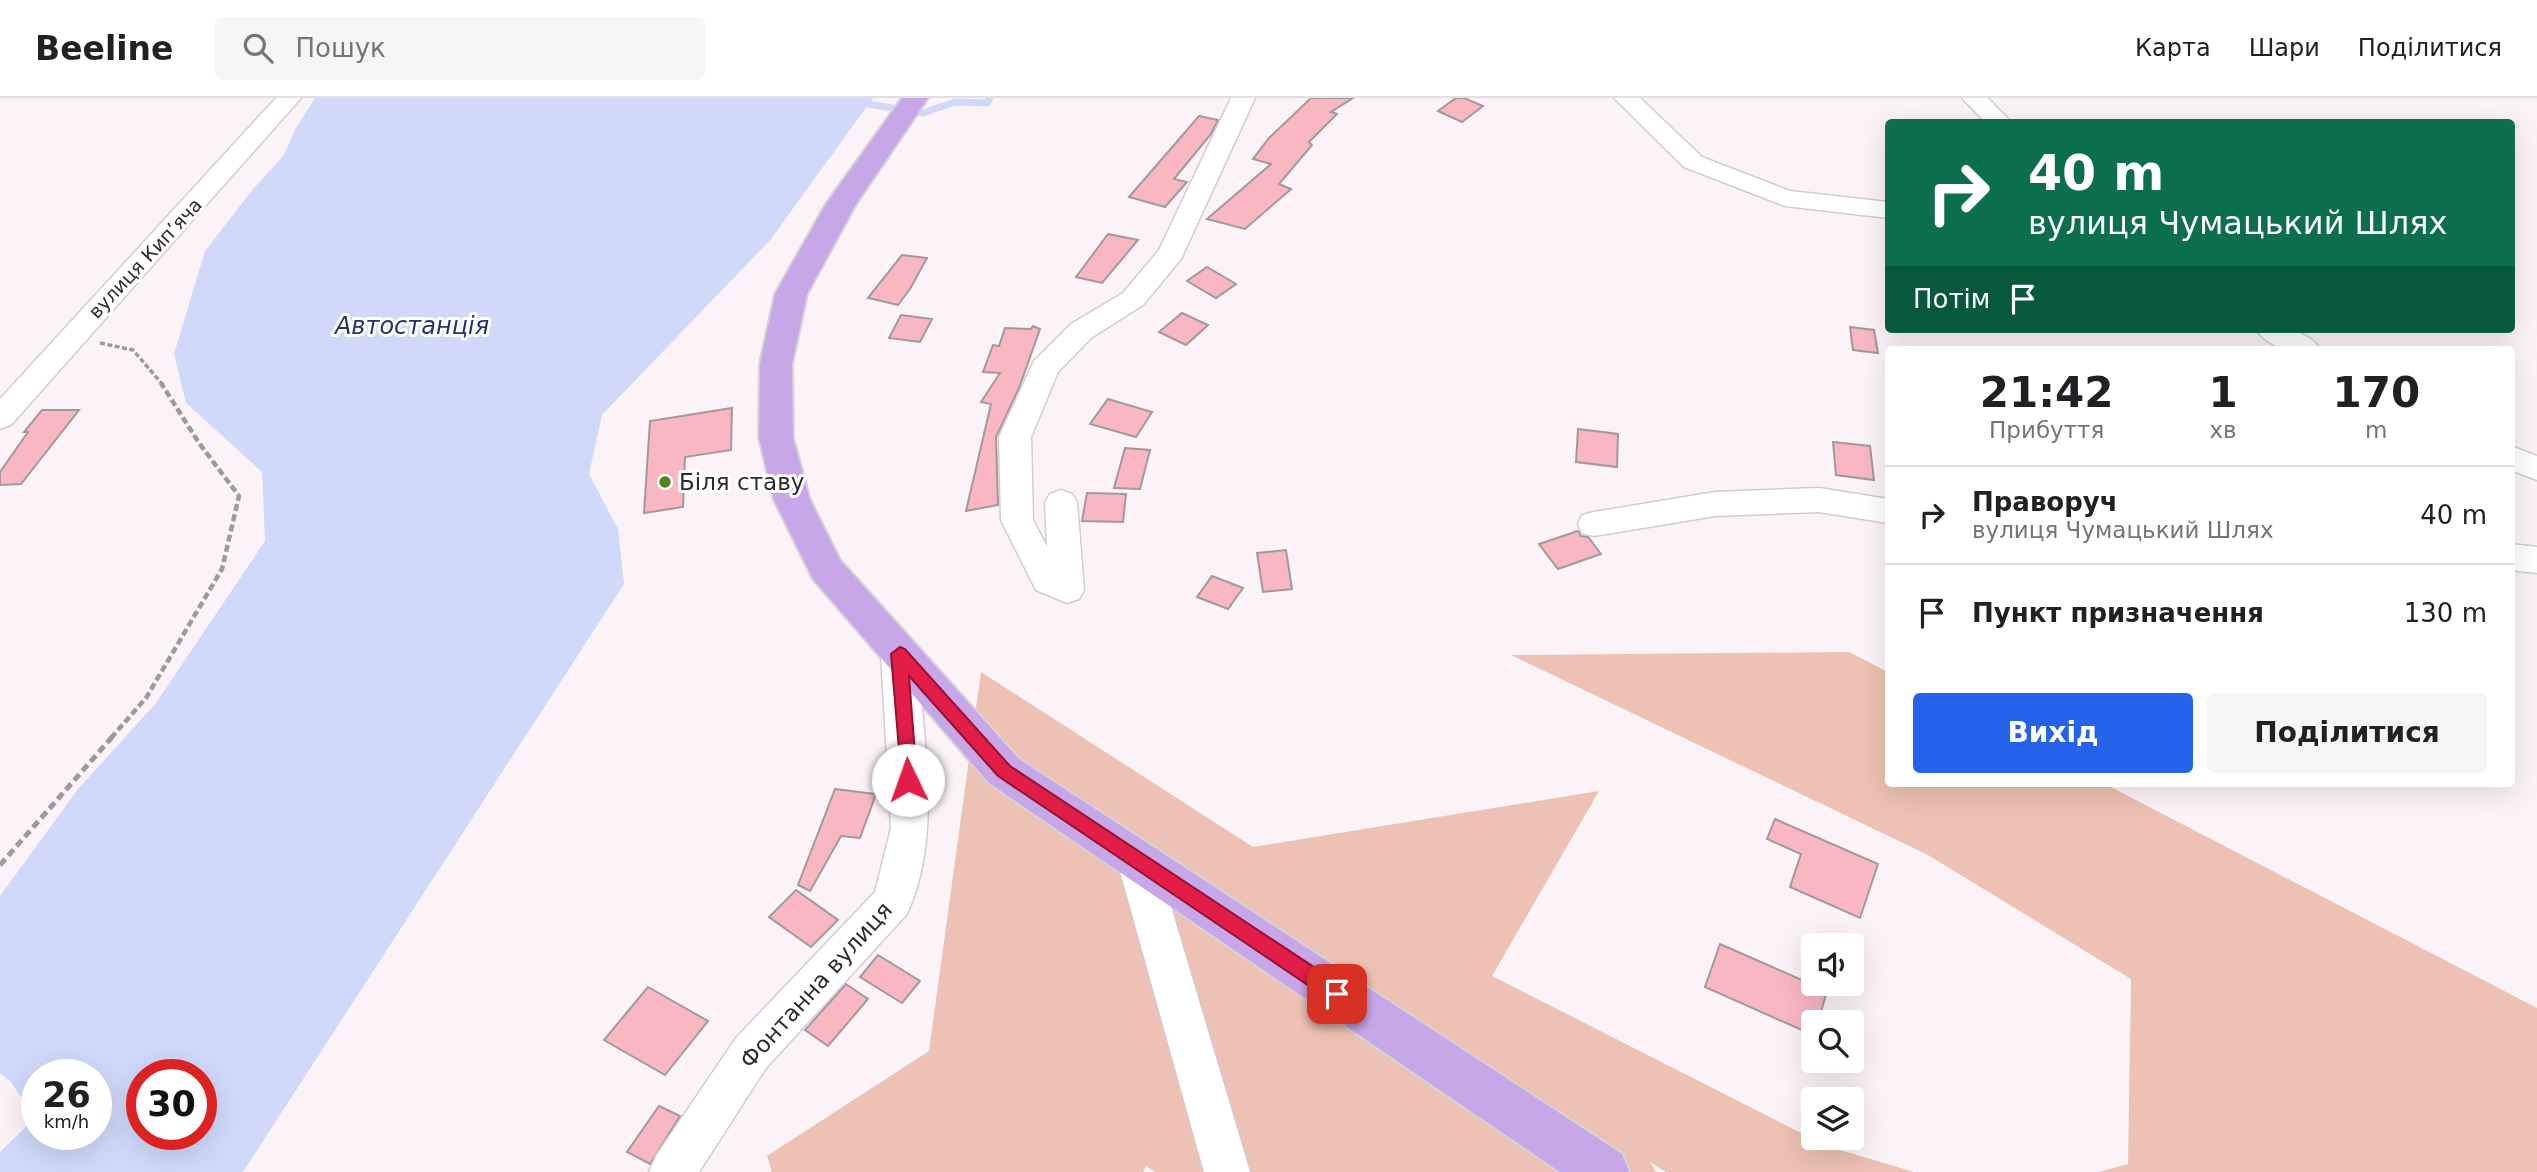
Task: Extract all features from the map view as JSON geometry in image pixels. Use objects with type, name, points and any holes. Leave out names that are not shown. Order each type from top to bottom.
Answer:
[{"type":"main road","points":[[910,106],[841,204],[791,294],[776,376],[776,438],[792,500],[826,569],[1004,771],[1604,1172]]},
{"type":"street","name":"вулиця Кипʼяча","points":[[0,418],[289,98]]},
{"type":"street","points":[[1061,502],[1066,590],[1048,581],[1017,520],[1016,437],[1045,369],[1081,331],[1133,299],[1171,253],[1243,98]]},
{"type":"street","points":[[1626,98],[1693,162],[1785,198],[1885,210]]},
{"type":"street","points":[[1974,98],[1996,119]]},
{"type":"street","points":[[2277,333],[2299,346]]},
{"type":"street","points":[[2515,459],[2537,469]]},
{"type":"street","points":[[1594,524],[1715,504],[1819,500],[1885,511]]},
{"type":"street","points":[[2515,557],[2537,559]]},
{"type":"street","name":"Фонтанна вулиця","points":[[672,1172],[751,1053],[893,901],[910,828],[900,654]]},
{"type":"street","points":[[1137,860],[1227,1172]]},
{"type":"path","points":[[0,865],[146,698],[222,569],[239,496],[199,443],[162,384],[134,350],[72,337]]},
{"type":"shaded area","points":[[1849,652],[1885,670],[1885,787],[2111,787],[2537,1008],[2537,1172],[2099,1172],[2128,1164],[2131,979],[1928,855],[1511,655]]},
{"type":"shaded area","points":[[981,672],[1253,847],[1599,791],[1492,976],[1801,1133],[1801,1150],[1840,1150],[1914,1172],[1666,1172],[1650,1162],[1656,1172],[1155,1172],[1146,1166],[1143,1172],[772,1172],[767,1156],[929,1051]]},
{"type":"water","name":"Автостанція","points":[[315,98],[873,98],[771,239],[602,415],[589,474],[618,529],[624,584],[243,1172],[0,1172],[0,1152],[21,1132],[21,1150],[112,1150],[112,1059],[21,1059],[21,1097],[11,1082],[0,1073],[0,896],[78,789],[156,703],[265,541],[262,472],[186,403],[174,354],[205,251],[253,189],[284,155],[296,128]]},
{"type":"building","points":[[1311,98],[1353,98],[1331,112],[1337,114],[1309,142],[1312,145],[1279,184],[1291,189],[1245,229],[1207,219],[1271,164],[1253,159],[1269,138]]},
{"type":"building","points":[[1456,98],[1464,98],[1483,106],[1462,122],[1438,111]]},
{"type":"building","points":[[1199,116],[1218,120],[1211,134],[1174,179],[1187,182],[1165,207],[1129,197]]},
{"type":"building","points":[[1108,234],[1138,240],[1102,283],[1076,277]]},
{"type":"building","points":[[902,255],[927,258],[898,305],[868,298]]},
{"type":"building","points":[[1207,267],[1236,284],[1216,298],[1187,281]]},
{"type":"building","points":[[1182,313],[1208,325],[1186,345],[1159,332]]},
{"type":"building","points":[[901,315],[932,319],[920,342],[889,338]]},
{"type":"building","points":[[1033,326],[1040,329],[1019,388],[996,437],[998,505],[966,511],[991,404],[981,402],[1000,373],[983,372],[993,345],[999,346],[1005,328],[1031,329]]},
{"type":"building","points":[[1850,327],[1874,330],[1878,353],[1853,350]]},
{"type":"building","points":[[1108,399],[1152,412],[1136,437],[1090,424]]},
{"type":"building","name":"Біля ставу","points":[[732,408],[731,450],[685,457],[683,507],[644,513],[650,421]]},
{"type":"building","points":[[42,410],[79,410],[21,484],[0,485],[0,472],[28,432],[24,432]]},
{"type":"building","points":[[1578,429],[1618,434],[1617,467],[1576,462]]},
{"type":"building","points":[[1833,442],[1870,446],[1874,480],[1836,475]]},
{"type":"building","points":[[1125,448],[1150,450],[1140,489],[1114,488]]},
{"type":"building","points":[[1087,493],[1126,494],[1123,522],[1082,521]]},
{"type":"building","points":[[1578,531],[1581,536],[1588,537],[1601,554],[1558,569],[1539,544]]},
{"type":"building","points":[[1286,550],[1292,589],[1263,592],[1257,553]]},
{"type":"building","points":[[1212,576],[1243,588],[1228,609],[1197,597]]},
{"type":"building","points":[[835,789],[876,794],[860,838],[841,836],[810,891],[798,885]]},
{"type":"building","points":[[1775,819],[1878,864],[1860,918],[1790,887],[1801,854],[1767,839]]},
{"type":"building","points":[[796,890],[838,920],[811,947],[769,917]]},
{"type":"building","points":[[1720,944],[1801,980],[1801,996],[1826,996],[1821,1010],[1801,1010],[1801,1030],[1705,987]]},
{"type":"building","points":[[878,955],[920,981],[902,1003],[860,977]]},
{"type":"building","points":[[846,984],[868,999],[828,1046],[805,1030]]},
{"type":"building","points":[[648,987],[708,1021],[665,1075],[604,1040]]},
{"type":"building","points":[[659,1106],[680,1116],[650,1164],[627,1152]]},
{"type":"waterway","points":[[868,104],[923,113],[955,102],[987,103],[990,98]]},
{"type":"place","name":"Біля ставу","points":[[665,482]]},
{"type":"route","points":[[908,780],[900,654],[1004,771],[1337,994]]}]
